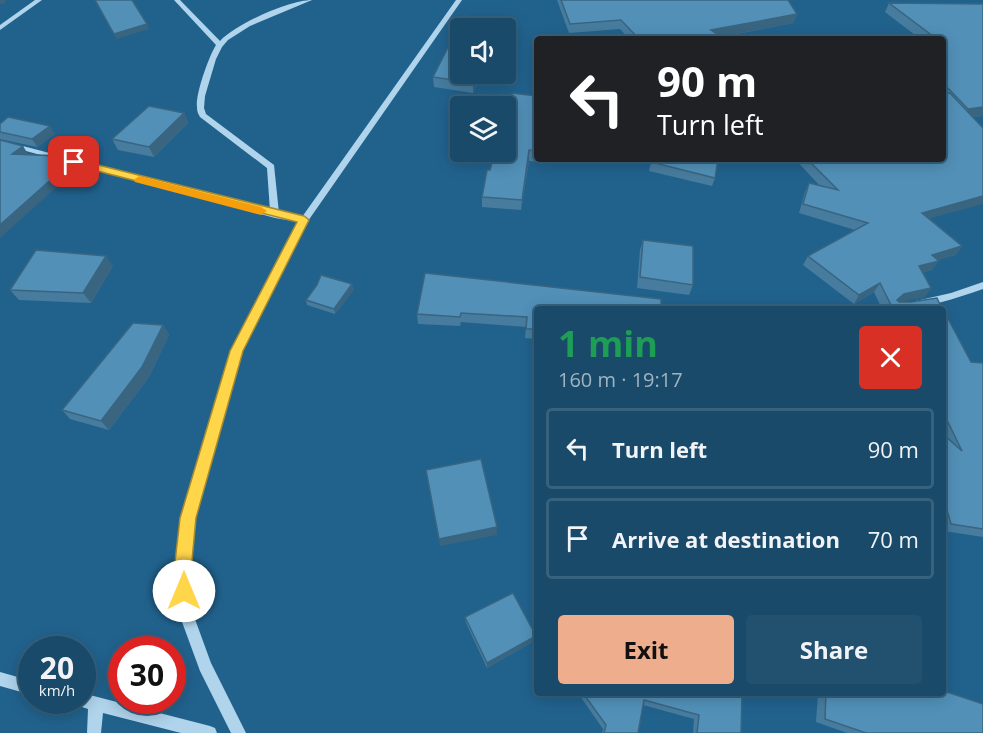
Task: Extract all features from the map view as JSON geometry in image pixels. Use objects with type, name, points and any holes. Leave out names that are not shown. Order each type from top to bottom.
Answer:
[{"type":"street","points":[[0,28],[39,0]]},
{"type":"street","points":[[177,0],[220,45]]},
{"type":"street","points":[[275,215],[271,167],[203,116],[200,110],[200,100],[220,45],[248,25],[270,14],[309,0]]},
{"type":"street","points":[[239,733],[205,666],[185,611],[183,571],[188,518],[236,351],[304,220],[459,0]]},
{"type":"street","points":[[0,142],[275,215],[304,220]]},
{"type":"street","points":[[910,306],[952,296],[983,285]]},
{"type":"street","points":[[0,679],[18,684]]},
{"type":"street","points":[[96,705],[210,733]]},
{"type":"street","points":[[94,733],[95,714]]},
{"type":"building","points":[[95,0],[132,0],[147,24],[114,34]]},
{"type":"building","points":[[561,0],[788,0],[797,14],[711,30],[720,36],[636,36],[621,20],[570,24]]},
{"type":"building","points":[[889,3],[983,4],[983,107],[968,109],[946,86],[946,36],[933,36]]},
{"type":"building","points":[[450,44],[450,80],[433,77]]},
{"type":"building","points":[[512,93],[534,96],[534,151],[529,150],[522,200],[482,197],[487,170],[490,170],[492,162],[516,162],[516,96],[511,96]]},
{"type":"building","points":[[950,93],[983,128],[983,196],[922,213],[962,246],[932,255],[939,261],[919,266],[931,288],[904,294],[897,300],[911,302],[937,298],[941,306],[892,306],[880,283],[859,295],[808,256],[868,223],[803,204],[809,183],[838,190],[810,162],[946,162],[946,94]]},
{"type":"building","points":[[149,106],[184,113],[149,147],[112,139]]},
{"type":"building","points":[[8,117],[50,126],[32,139],[0,132],[0,124]]},
{"type":"building","points":[[0,140],[23,146],[12,154],[61,156],[74,159],[0,225]]},
{"type":"building","points":[[651,162],[718,162],[715,178]]},
{"type":"building","points":[[643,240],[693,246],[693,285],[640,277]]},
{"type":"building","points":[[36,250],[106,256],[83,293],[10,290]]},
{"type":"building","points":[[425,273],[661,299],[661,306],[534,306],[534,329],[526,329],[527,317],[461,313],[460,317],[417,314]]},
{"type":"building","points":[[321,275],[352,284],[334,309],[306,300]]},
{"type":"building","points":[[946,315],[971,362],[983,363],[983,529],[951,524],[946,506],[946,437],[962,451],[946,418]]},
{"type":"building","points":[[133,323],[163,325],[142,367],[101,421],[62,410]]},
{"type":"building","points":[[481,459],[497,527],[439,539],[426,470]]},
{"type":"building","points":[[513,593],[534,632],[534,637],[487,663],[465,617]]},
{"type":"building","points":[[946,692],[983,704],[983,733],[866,733],[825,719],[826,696],[946,696]]},
{"type":"building","points":[[585,696],[742,696],[741,733],[697,733],[699,715],[644,700],[638,733],[604,733],[606,725]]},
{"type":"slow traffic","points":[[139,180],[261,211]]},
{"type":"route","points":[[74,162],[275,215],[304,220],[236,351],[188,518],[183,571],[184,591]]}]
